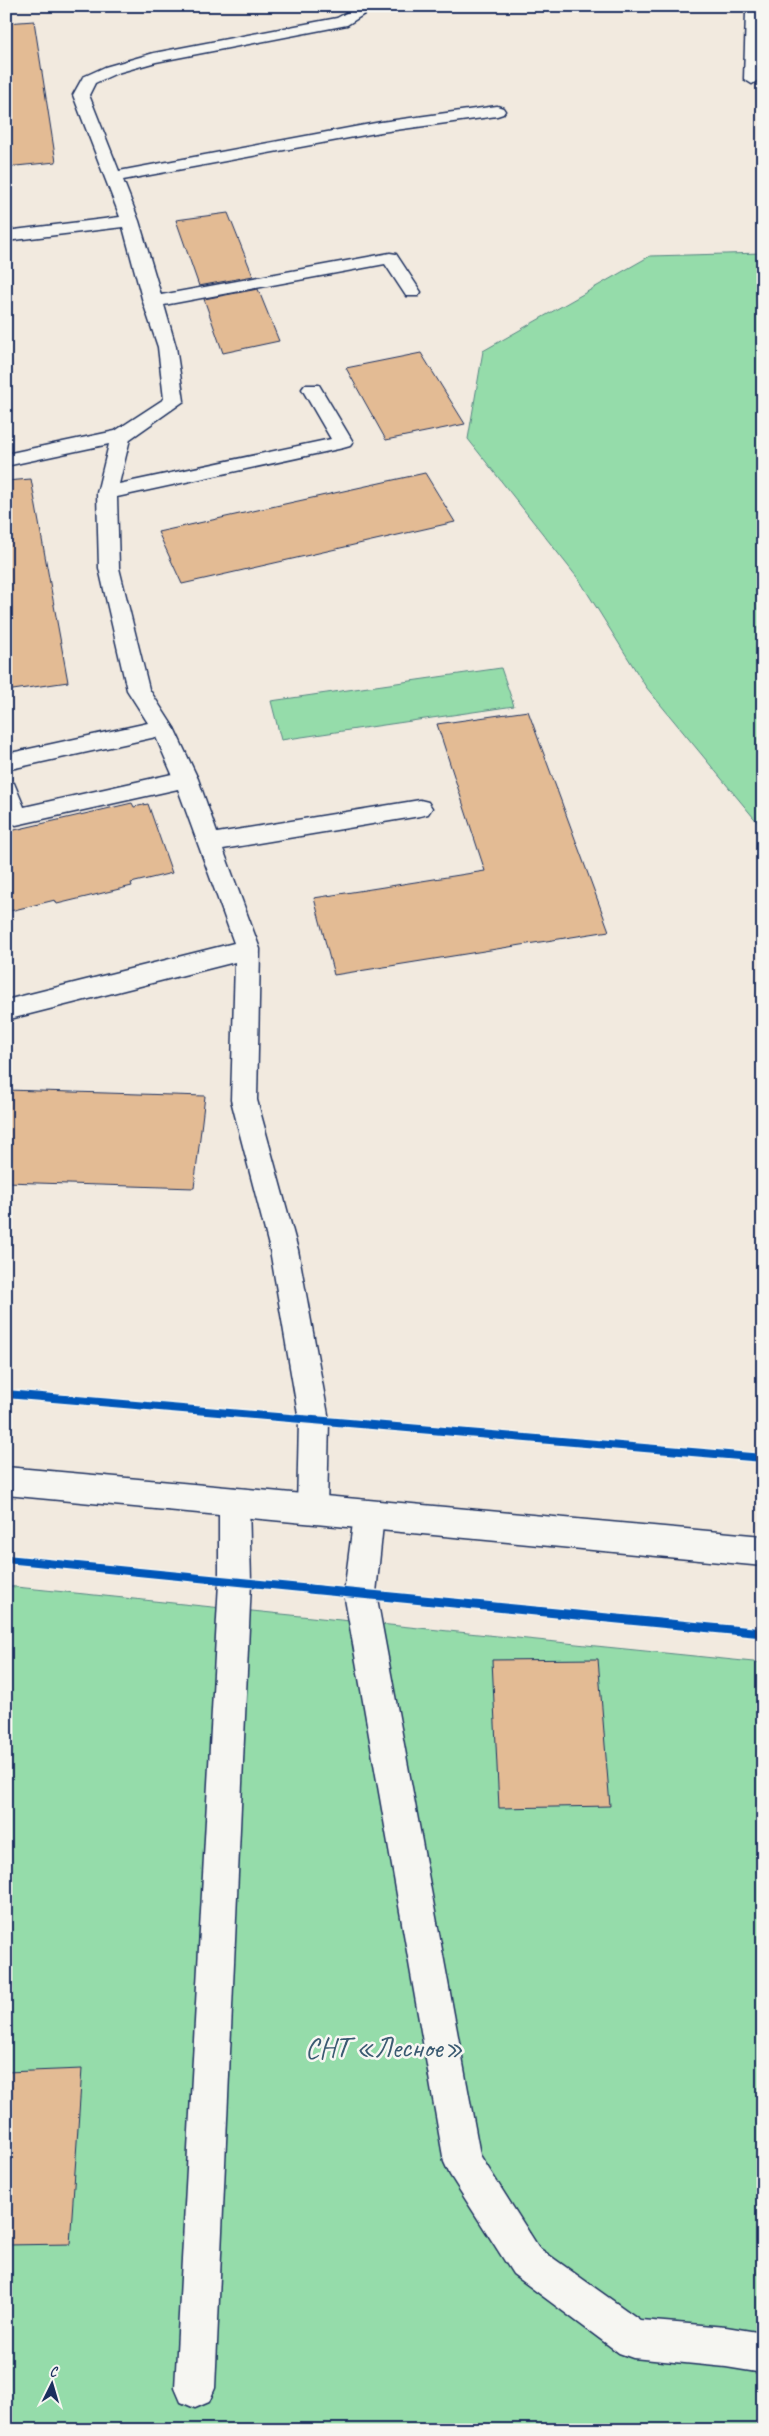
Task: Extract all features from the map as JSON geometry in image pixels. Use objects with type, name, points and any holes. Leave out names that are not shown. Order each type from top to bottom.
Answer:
[{"type":"main road","points":[[6,460],[121,436],[174,401],[167,347],[152,302],[130,222],[81,95],[89,80],[111,70],[154,58],[342,22],[370,6]]},
{"type":"main road","points":[[752,6],[754,12],[752,78]]},
{"type":"main road","points":[[113,177],[381,127],[497,111]]},
{"type":"main road","points":[[6,236],[130,222]]},
{"type":"main road","points":[[152,302],[390,258],[412,292]]},
{"type":"main road","points":[[107,493],[343,442],[312,389]]},
{"type":"main road","points":[[121,436],[107,493],[110,568],[138,690],[163,728],[186,779],[248,949],[244,1100],[284,1250],[314,1420],[312,1509]]},
{"type":"main road","points":[[6,762],[163,728]]},
{"type":"main road","points":[[6,789],[16,816],[186,779]]},
{"type":"main road","points":[[208,843],[420,808]]},
{"type":"main road","points":[[6,1010],[248,949]]},
{"type":"main road","points":[[6,1481],[763,1551]]},
{"type":"main road","points":[[195,2388],[235,1582],[234,1502]]},
{"type":"main road","points":[[369,1515],[360,1593],[463,2162],[526,2261],[633,2339],[726,2347],[763,2353]]},
{"type":"green space","points":[[763,253],[763,829],[646,687],[580,581],[468,439],[483,351],[650,256]]},
{"type":"green space","points":[[501,668],[514,706],[281,740],[271,701]]},
{"type":"green space","name":"СНТ «Лесное»","points":[[6,1586],[763,1663],[763,2430],[6,2430]]},
{"type":"building","points":[[34,21],[56,162],[6,167],[6,23]]},
{"type":"building","points":[[228,213],[253,276],[199,286],[176,220]]},
{"type":"building","points":[[258,289],[279,341],[223,353],[204,299]]},
{"type":"building","points":[[421,353],[465,424],[386,440],[346,368]]},
{"type":"building","points":[[425,473],[455,522],[182,584],[158,532]]},
{"type":"building","points":[[31,479],[68,682],[6,691],[6,481]]},
{"type":"building","points":[[528,711],[609,931],[334,975],[314,898],[485,871],[437,724]]},
{"type":"building","points":[[132,803],[134,807],[148,804],[172,873],[131,883],[132,886],[57,904],[55,900],[6,912],[6,832]]},
{"type":"building","points":[[6,1090],[205,1096],[194,1188],[6,1182]]},
{"type":"building","points":[[598,1659],[610,1806],[499,1808],[492,1660]]},
{"type":"building","points":[[82,2069],[70,2244],[6,2245],[6,2072]]},
{"type":"cycle path","points":[[6,1394],[763,1458]]},
{"type":"cycle path","points":[[6,1559],[763,1633]]}]
